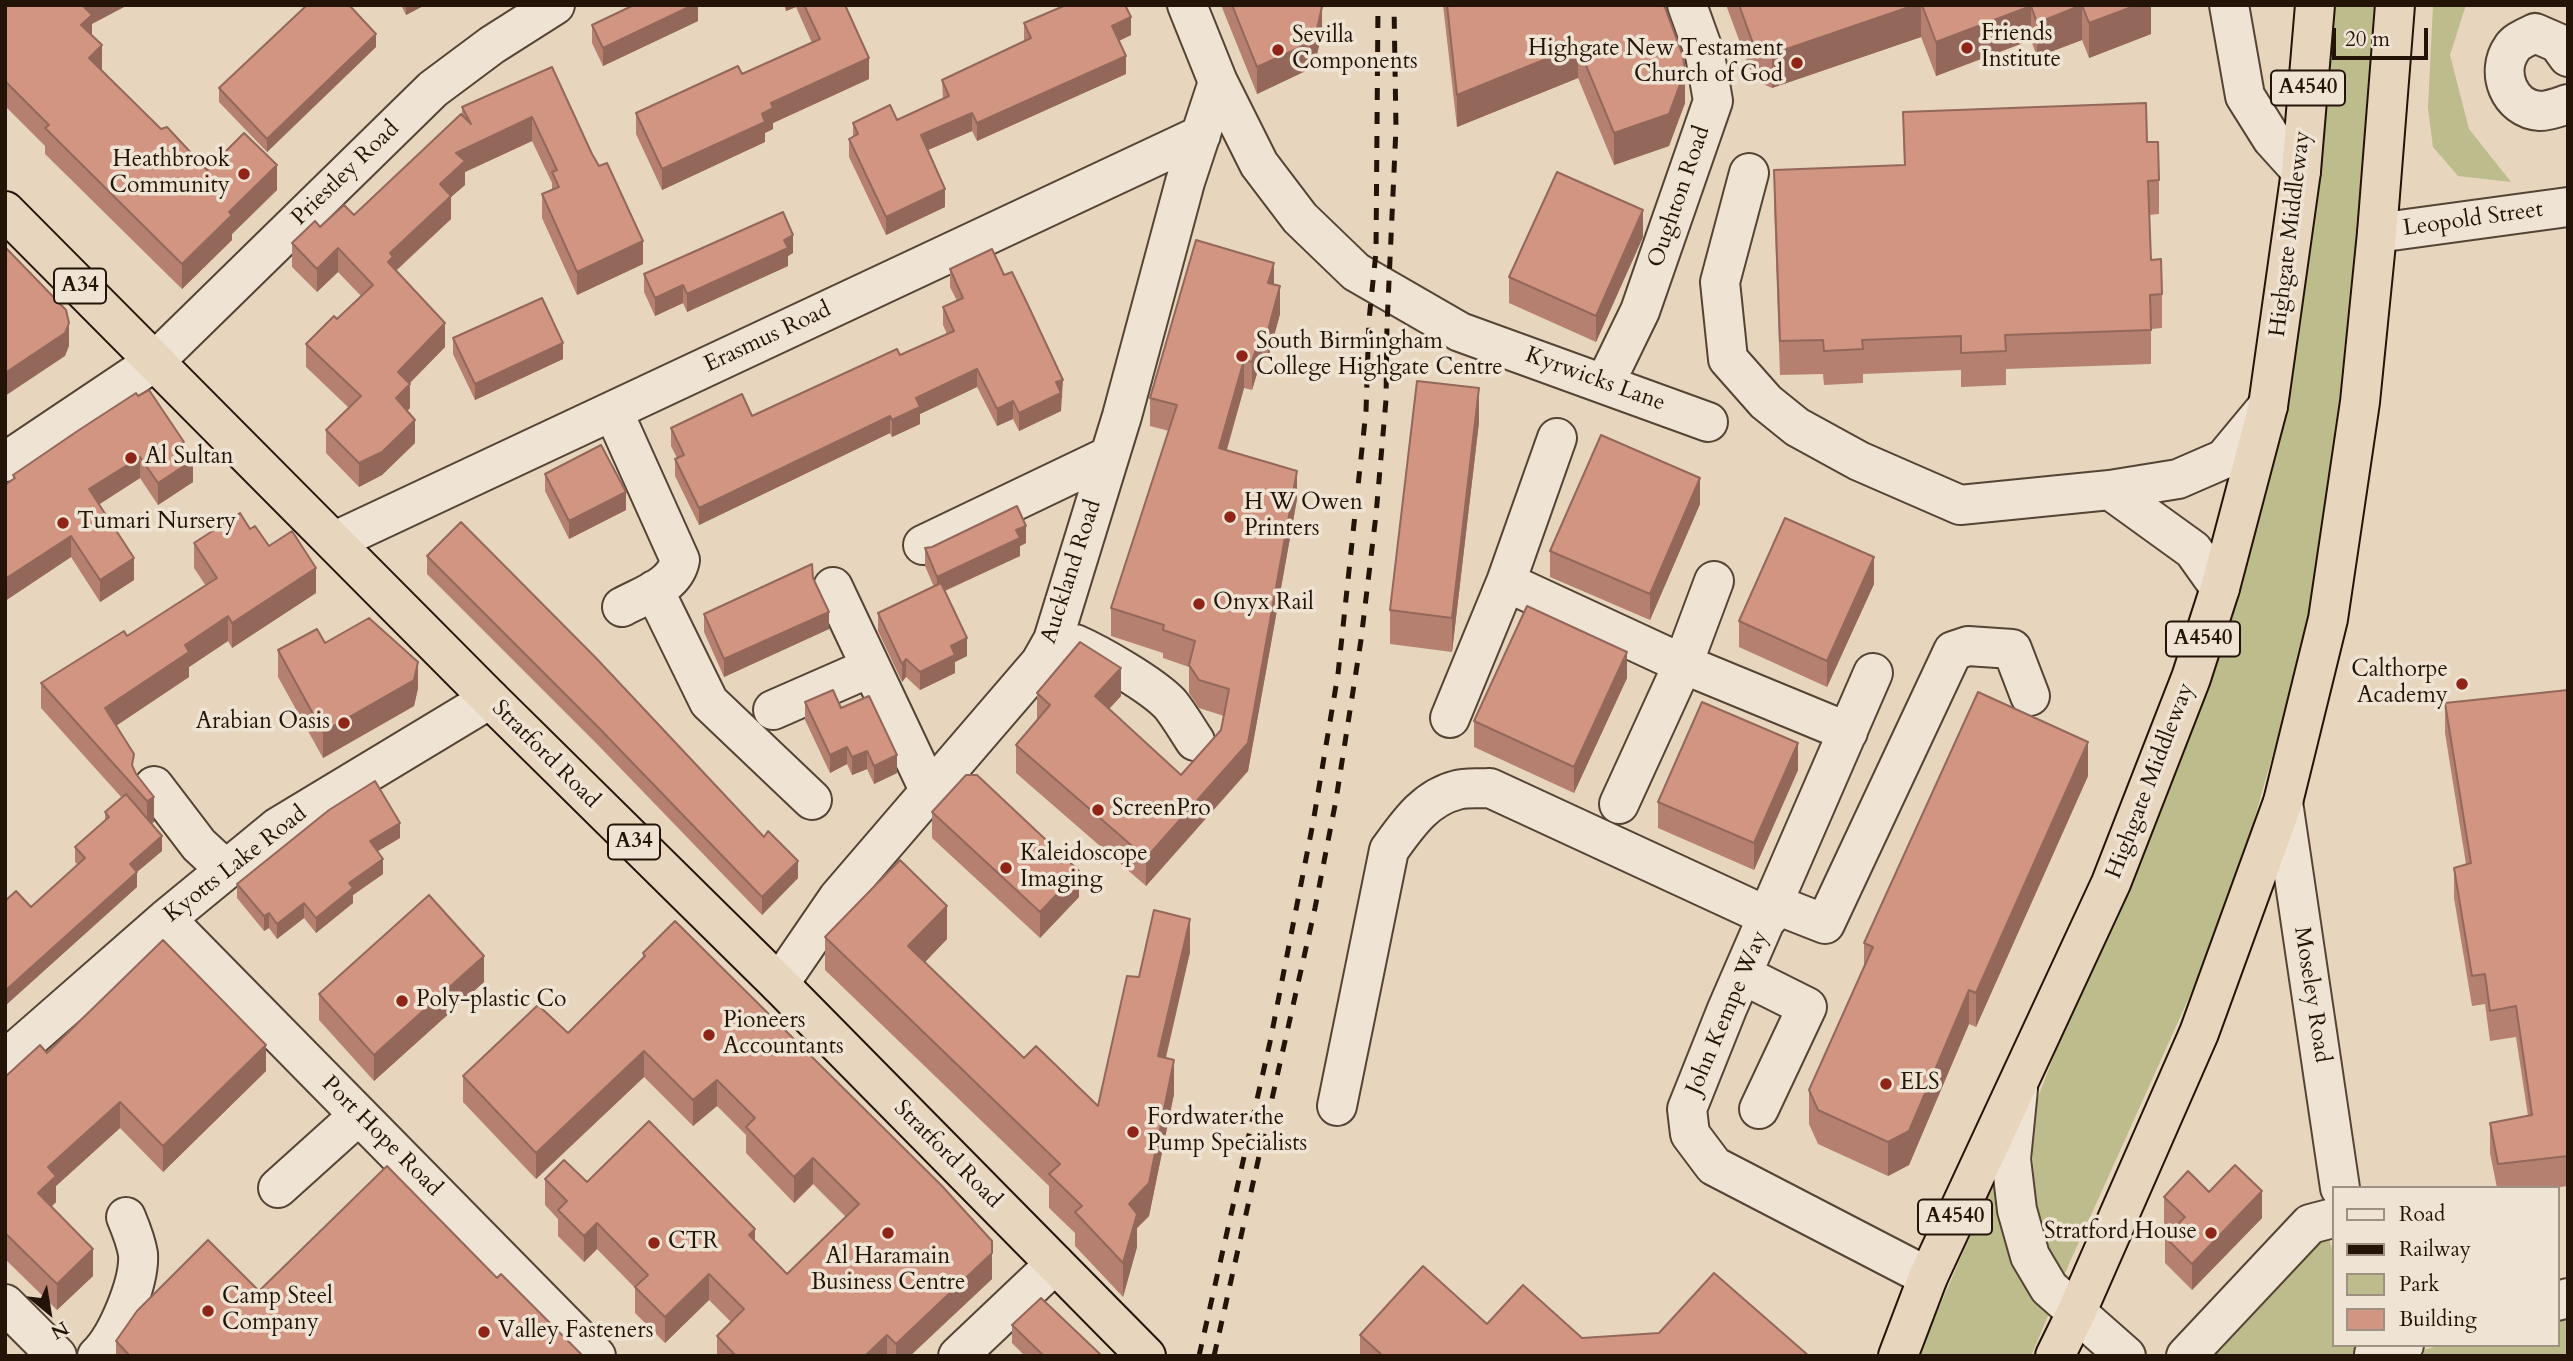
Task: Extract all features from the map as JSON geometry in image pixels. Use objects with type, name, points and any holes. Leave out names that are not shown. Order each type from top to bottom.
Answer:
[{"type":"highway","name":"Highgate Middleway","points":[[1898,1356],[1928,1277],[2111,883],[2191,678],[2220,588],[2268,406],[2301,171],[2315,5]]},
{"type":"highway","points":[[2055,1356],[2199,1033],[2283,802],[2328,619],[2360,402],[2395,5]]},
{"type":"highway","name":"Stratford Road","points":[[5,211],[489,699],[779,984],[1146,1356]]},
{"type":"street","name":"Priestley Road","points":[[5,462],[154,362],[433,89],[492,45],[555,5]]},
{"type":"street","name":"Kyrwicks Lane","points":[[1187,5],[1218,82],[1259,164],[1300,218],[1356,272],[1460,332],[1708,422]]},
{"type":"street","name":"Oughton Road","points":[[1605,383],[1640,310],[1713,101],[1705,55],[1687,5]]},
{"type":"street","points":[[2229,5],[2245,96],[2272,139],[2301,171]]},
{"type":"street","points":[[2568,57],[2558,43],[2535,33],[2512,46],[2503,70],[2508,90],[2522,106],[2541,111],[2568,104]]},
{"type":"street","name":"Auckland Road","points":[[779,984],[838,898],[1040,663],[1054,635],[1109,456],[1185,182],[1218,82]]},
{"type":"street","name":"Erasmus Road","points":[[335,541],[1200,135]]},
{"type":"street","points":[[1749,173],[1720,282],[1728,359],[1766,402],[1797,428],[1859,461],[1960,505],[2110,490],[2178,479],[2224,459],[2268,406]]},
{"type":"street","name":"Leopold Street","points":[[2377,233],[2568,207]]},
{"type":"street","points":[[612,411],[680,560],[678,569],[668,583],[638,598],[709,702],[812,800]]},
{"type":"street","points":[[1450,718],[1506,582],[1557,438]]},
{"type":"street","points":[[923,545],[1109,456]]},
{"type":"street","points":[[2110,490],[2193,550],[2220,588]]},
{"type":"street","points":[[1619,804],[1683,664],[1714,581]]},
{"type":"street","points":[[1506,582],[1683,664],[1861,701],[1919,723]]},
{"type":"street","points":[[833,587],[929,790]]},
{"type":"street","points":[[1054,635],[1096,653],[1157,694],[1170,704],[1195,741]]},
{"type":"street","points":[[1337,1106],[1390,850],[1408,823],[1427,803],[1458,790],[1490,788],[1772,910],[1825,924],[1950,655],[1958,648],[1968,646],[2012,649],[2030,696]]},
{"type":"street","points":[[773,710],[869,668]]},
{"type":"street","name":"Kyotts Lake Road","points":[[5,1060],[166,919],[278,827],[489,699]]},
{"type":"street","name":"John Kempe Way","points":[[1861,701],[1687,1109],[1690,1134],[1714,1166],[1928,1277]]},
{"type":"street","points":[[154,786],[199,845],[225,869]]},
{"type":"street","name":"Moseley Road","points":[[2283,802],[2340,1186]]},
{"type":"street","name":"Port Hope Road","points":[[166,919],[596,1356]]},
{"type":"street","points":[[1743,975],[1807,1007],[1759,1109]]},
{"type":"street","points":[[2019,1082],[2011,1159],[2017,1210],[2029,1255],[2049,1288],[2126,1356]]},
{"type":"street","points":[[278,1188],[359,1115]]},
{"type":"street","points":[[97,1356],[107,1346],[121,1321],[135,1277],[138,1257],[135,1239],[126,1217]]},
{"type":"street","points":[[2186,1356],[2310,1224],[2332,1218]]},
{"type":"street","points":[[958,1356],[1055,1264]]},
{"type":"street","points":[[5,1304],[57,1356]]},
{"type":"green space","points":[[2333,5],[2379,5],[2347,362],[2303,648],[2237,880],[2196,982],[2060,1284],[2037,1220],[2030,1118],[2090,962],[2220,647]]},
{"type":"green space","points":[[2433,5],[2466,5],[2450,55],[2469,129],[2511,182],[2458,176],[2433,147],[2428,108]]},
{"type":"green space","points":[[1997,1174],[2051,1309],[2031,1356],[1918,1356]]},
{"type":"green space","points":[[2328,1236],[2332,1249],[2332,1347],[2360,1347],[2362,1356],[2206,1356],[2307,1241]]},
{"type":"green space","points":[[2568,1310],[2568,1356],[2403,1356],[2434,1347],[2559,1347],[2559,1312]]},
{"type":"building","points":[[5,5],[82,5],[92,15],[81,25],[102,45],[89,58],[161,129],[167,127],[207,170],[244,133],[277,165],[229,212],[232,215],[182,264],[45,128],[49,125],[5,81]]},
{"type":"building","points":[[307,5],[349,5],[376,34],[267,139],[219,88]]},
{"type":"building","points":[[634,5],[693,5],[603,48],[592,25]]},
{"type":"building","points":[[804,5],[845,5],[869,58],[771,103],[773,108],[762,114],[765,122],[662,169],[636,113],[738,66],[742,74],[820,39]]},
{"type":"building","points":[[1066,5],[1125,5],[1131,17],[1112,26],[1126,56],[977,123],[972,113],[921,135],[945,189],[886,217],[849,139],[858,134],[853,123],[890,105],[897,120],[949,96],[942,80],[1031,38],[1024,23]]},
{"type":"building","points":[[1232,5],[1322,7],[1314,41],[1257,67]]},
{"type":"building","points":[[1447,5],[1664,5],[1683,56],[1685,71],[1669,114],[1614,133],[1578,46],[1457,95]]},
{"type":"building","points":[[1739,5],[1915,5],[1772,54],[1754,46]]},
{"type":"building","points":[[1922,5],[2082,5],[2037,23],[2031,6],[1936,42]]},
{"type":"building","points":[[2082,5],[2137,5],[2089,23]]},
{"type":"building","points":[[552,67],[592,154],[599,166],[607,163],[643,241],[577,272],[542,194],[559,187],[552,172],[557,170],[532,117],[456,153],[465,161],[440,184],[451,196],[390,253],[393,257],[388,262],[445,323],[398,372],[410,384],[396,398],[415,420],[382,452],[359,463],[326,430],[361,396],[306,344],[334,316],[337,319],[373,285],[338,248],[317,269],[292,243],[315,221],[320,227],[344,205],[354,215],[461,114],[471,124],[462,107]]},
{"type":"building","points":[[2146,103],[2147,142],[2158,142],[2159,180],[2148,181],[2151,260],[2161,259],[2162,294],[2150,295],[2151,330],[2005,335],[2006,351],[1961,353],[1961,336],[1862,340],[1863,349],[1824,351],[1823,340],[1780,341],[1774,170],[1905,165],[1903,112]]},
{"type":"building","points":[[1557,172],[1643,210],[1596,316],[1509,277]]},
{"type":"building","points":[[783,212],[793,235],[784,240],[788,248],[687,294],[683,285],[655,298],[644,274]]},
{"type":"building","points":[[1196,240],[1274,263],[1268,283],[1280,286],[1268,330],[1262,329],[1252,362],[1244,360],[1219,448],[1297,471],[1248,743],[1146,858],[1016,745],[1050,705],[1037,693],[1080,642],[1121,668],[1095,696],[1181,775],[1221,730],[1229,689],[1199,680],[1189,665],[1195,641],[1163,630],[1164,625],[1111,608],[1177,405],[1150,398]]},
{"type":"building","points":[[5,247],[66,310],[69,323],[65,333],[5,373]]},
{"type":"building","points":[[992,249],[1004,275],[1012,272],[1027,303],[1063,380],[1056,382],[1061,393],[1019,413],[1013,401],[997,409],[977,369],[916,398],[920,407],[892,420],[890,416],[699,508],[675,459],[684,455],[671,428],[742,394],[752,416],[897,349],[900,355],[954,331],[943,307],[963,298],[950,269]]},
{"type":"building","points":[[542,298],[563,343],[475,384],[453,338]]},
{"type":"building","points":[[1417,381],[1479,388],[1452,618],[1390,610]]},
{"type":"building","points":[[149,390],[193,460],[158,483],[140,457],[89,489],[134,558],[100,580],[71,536],[5,579],[5,485],[15,478],[13,475],[79,430],[136,393],[138,396]]},
{"type":"building","points":[[1601,435],[1700,478],[1650,594],[1550,551]]},
{"type":"building","points":[[601,445],[626,492],[569,521],[545,474]]},
{"type":"building","points":[[1017,506],[1026,526],[1016,530],[1020,538],[937,577],[925,548]]},
{"type":"building","points":[[240,513],[250,529],[255,526],[269,546],[292,531],[316,568],[232,623],[228,616],[185,645],[189,652],[105,708],[134,754],[132,765],[136,774],[154,797],[147,801],[41,683],[124,631],[127,636],[217,578],[194,543]]},
{"type":"building","points":[[1785,518],[1874,557],[1827,661],[1739,621]]},
{"type":"building","points":[[461,522],[596,658],[764,837],[768,831],[798,861],[762,897],[597,726],[427,556]]},
{"type":"building","points":[[812,564],[813,578],[829,612],[724,659],[704,614]]},
{"type":"building","points":[[941,583],[967,638],[951,646],[955,655],[920,672],[906,659],[902,664],[878,613]]},
{"type":"building","points":[[1527,606],[1627,652],[1574,767],[1474,721]]},
{"type":"building","points":[[369,618],[418,662],[414,680],[323,732],[278,650],[317,629],[325,643]]},
{"type":"building","points":[[833,690],[841,708],[869,696],[897,755],[874,766],[867,751],[852,757],[847,747],[830,755],[805,702]]},
{"type":"building","points":[[2568,690],[2568,1156],[2498,1164],[2490,1123],[2532,1115],[2516,1006],[2490,1011],[2485,974],[2472,976],[2454,868],[2471,863],[2445,703]]},
{"type":"building","points":[[1978,692],[2088,742],[1976,993],[1969,990],[1909,1131],[1888,1142],[1818,1110],[1809,1090],[1873,947],[1864,943]]},
{"type":"building","points":[[1702,702],[1798,743],[1754,843],[1658,802]]},
{"type":"building","points":[[966,775],[977,775],[1079,871],[1040,912],[932,812]]},
{"type":"building","points":[[375,781],[400,823],[370,841],[383,859],[349,883],[353,888],[316,918],[304,903],[277,924],[269,913],[264,916],[237,884],[329,810]]},
{"type":"building","points":[[126,794],[162,836],[130,864],[137,872],[6,990],[5,901],[16,891],[31,907],[85,858],[75,847],[109,817],[105,812]]},
{"type":"building","points":[[900,860],[947,906],[908,946],[1024,1058],[1036,1046],[1098,1106],[1127,976],[1139,977],[1154,910],[1190,919],[1158,1056],[1174,1060],[1149,1183],[1129,1204],[1137,1214],[1123,1263],[1075,1212],[1082,1206],[1049,1174],[1060,1164],[825,937]]},
{"type":"building","name":"Poly-plastic Co","points":[[429,895],[484,956],[374,1055],[319,994]]},
{"type":"building","points":[[675,921],[942,1186],[992,1241],[992,1253],[896,1344],[887,1335],[865,1356],[736,1356],[717,1336],[744,1309],[709,1274],[665,1317],[635,1287],[648,1275],[597,1223],[584,1236],[558,1210],[567,1201],[545,1179],[564,1160],[587,1182],[649,1121],[755,1229],[749,1235],[787,1274],[859,1204],[813,1158],[794,1177],[746,1127],[755,1118],[717,1080],[693,1100],[644,1051],[536,1153],[463,1076],[538,1005],[568,1033],[645,956],[643,953]]},
{"type":"building","points":[[163,940],[266,1045],[163,1146],[120,1102],[48,1167],[56,1176],[38,1193],[93,1249],[57,1284],[5,1233],[5,1077],[40,1045],[47,1053]]},
{"type":"building","points":[[2235,1165],[2262,1191],[2192,1264],[2165,1237],[2185,1217],[2164,1197],[2188,1171],[2209,1192]]},
{"type":"building","points":[[387,1166],[497,1278],[501,1274],[583,1356],[130,1356],[116,1341],[137,1311],[208,1240],[259,1291]]},
{"type":"building","points":[[1423,1266],[1487,1324],[1523,1285],[1582,1338],[1659,1333],[1714,1273],[1809,1356],[1383,1356],[1360,1335]]},
{"type":"building","points":[[1041,1298],[1102,1356],[1044,1356],[1012,1325]]},
{"type":"railway","points":[[1199,1356],[1270,1042],[1313,823],[1338,674],[1366,411],[1369,320],[1376,252],[1378,5]]},
{"type":"railway","points":[[1214,1356],[1315,908],[1336,800],[1361,640],[1386,400],[1396,128],[1394,5]]},
{"type":"place","name":"Friends Institute","points":[[1967,48]]},
{"type":"place","name":"Sevilla Components","points":[[1278,50]]},
{"type":"place","name":"Highgate New Testament Church of God","points":[[1797,63]]},
{"type":"place","name":"Heathbrook Community","points":[[244,174]]},
{"type":"place","name":"South Birmingham College Highgate Centre","points":[[1242,356]]},
{"type":"place","name":"Al Sultan","points":[[131,458]]},
{"type":"place","name":"H W Owen Printers","points":[[1230,517]]},
{"type":"place","name":"Tumari Nursery","points":[[63,523]]},
{"type":"place","name":"Onyx Rail","points":[[1199,604]]},
{"type":"place","name":"Calthorpe Academy","points":[[2462,684]]},
{"type":"place","name":"Arabian Oasis","points":[[344,723]]},
{"type":"place","name":"ScreenPro","points":[[1098,810]]},
{"type":"place","name":"Kaleidoscope Imaging","points":[[1006,868]]},
{"type":"place","name":"Poly-plastic Co","points":[[402,1001]]},
{"type":"place","name":"Pioneers Accountants","points":[[709,1035]]},
{"type":"place","name":"ELS","points":[[1886,1084]]},
{"type":"place","name":"Fordwater the Pump Specialists","points":[[1133,1132]]},
{"type":"place","name":"Al Haramain Business Centre","points":[[888,1233]]},
{"type":"place","name":"Stratford House","points":[[2211,1233]]},
{"type":"place","name":"CTR","points":[[654,1243]]},
{"type":"place","name":"Camp Steel Company","points":[[208,1311]]},
{"type":"place","name":"Valley Fasteners","points":[[484,1332]]}]
